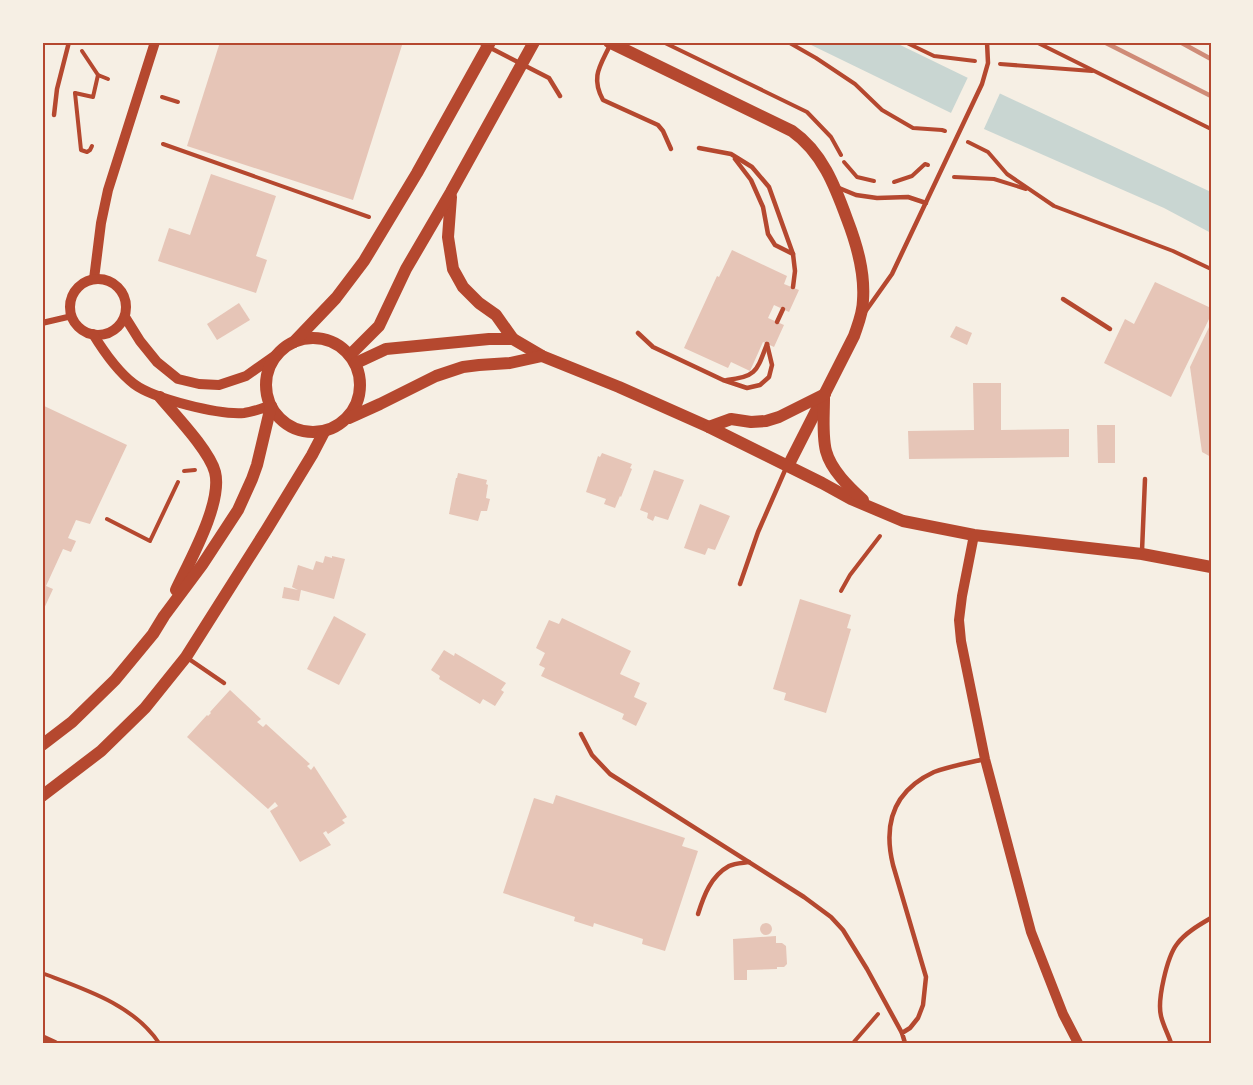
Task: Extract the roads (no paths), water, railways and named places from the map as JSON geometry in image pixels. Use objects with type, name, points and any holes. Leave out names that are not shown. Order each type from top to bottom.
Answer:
[{"type":"main road","points":[[490,42],[417,173],[364,261],[336,298],[294,342],[280,352],[272,363],[267,377],[266,392],[277,416],[287,425],[299,431],[324,432],[436,376],[463,367],[510,363],[542,356]]},
{"type":"main road","points":[[353,359],[379,326],[406,269],[534,42]]},
{"type":"main road","points":[[610,43],[792,131],[815,153],[826,168],[835,187],[860,254],[863,300],[861,318],[788,466]]},
{"type":"main road","points":[[451,192],[448,237],[453,269],[463,287],[479,303],[496,315],[513,339],[542,356],[710,427],[870,508],[903,521],[974,535],[1142,554],[1211,567]]},
{"type":"main road","points":[[294,342],[318,338],[330,341],[341,347],[353,359],[360,377],[360,392],[356,406],[348,418]]},
{"type":"main road","points":[[353,359],[386,349],[489,339],[513,339]]},
{"type":"main road","points":[[710,427],[731,419],[751,422],[766,421],[825,394]]},
{"type":"main road","points":[[825,394],[828,458],[847,485],[870,508]]},
{"type":"main road","points":[[160,397],[206,454],[215,473],[215,497],[207,524],[164,616]]},
{"type":"main road","points":[[42,745],[72,722],[115,680],[153,634],[202,565],[238,510],[257,465],[271,406]]},
{"type":"main road","points":[[42,796],[101,751],[145,708],[186,657],[267,529],[324,432]]},
{"type":"street","points":[[94,279],[108,190],[155,42]]},
{"type":"street","points":[[94,279],[110,281],[117,286],[126,300],[125,317],[121,324],[108,333],[100,335],[84,331],[72,316],[71,300],[74,292],[79,286],[94,279]]},
{"type":"street","points":[[42,323],[72,316]]},
{"type":"street","points":[[125,317],[157,362],[178,379],[199,384],[219,385],[246,376],[280,352]]},
{"type":"street","points":[[93,334],[108,358],[133,383],[160,397],[215,412],[244,413],[271,406]]},
{"type":"street","points":[[974,535],[959,621],[985,759],[1031,932],[1078,1043]]},
{"type":"street","points":[[42,1037],[55,1043]]},
{"type":"lane","points":[[54,115],[57,89],[69,42]]},
{"type":"lane","points":[[479,42],[549,78],[560,96]]},
{"type":"lane","points":[[861,318],[892,274],[982,84],[988,63],[987,42]]},
{"type":"lane","points":[[610,43],[596,75],[596,83],[603,100],[658,125],[663,130],[671,148]]},
{"type":"lane","points":[[699,148],[731,154],[752,167],[769,187],[793,254],[795,271],[793,288]]},
{"type":"lane","points":[[731,154],[751,180],[763,207],[768,234],[775,245],[793,254]]},
{"type":"lane","points":[[835,187],[856,195],[877,198],[908,197],[926,203]]},
{"type":"lane","points":[[1063,299],[1110,329]]},
{"type":"lane","points":[[777,322],[783,309]]},
{"type":"lane","points":[[638,333],[653,347],[723,380],[747,388],[760,385],[769,377],[772,365],[767,344],[758,367],[752,374],[742,378],[723,380]]},
{"type":"lane","points":[[740,584],[758,532],[788,466]]},
{"type":"lane","points":[[1142,554],[1144,479]]},
{"type":"lane","points":[[186,657],[224,683]]},
{"type":"lane","points":[[581,734],[592,756],[610,774],[831,917],[843,930],[867,969],[902,1033],[905,1043]]},
{"type":"lane","points":[[902,1033],[910,1029],[918,1018],[923,1005],[926,976],[891,857],[888,836],[890,822],[901,797],[918,782],[935,772],[985,759]]},
{"type":"lane","points":[[698,914],[706,892],[716,876],[731,864],[748,862]]},
{"type":"lane","points":[[1171,1043],[1161,1015],[1162,987],[1169,960],[1177,944],[1192,929],[1211,918]]},
{"type":"railway","points":[[1104,42],[1211,96]]},
{"type":"railway","points":[[1180,42],[1211,59]]}]
